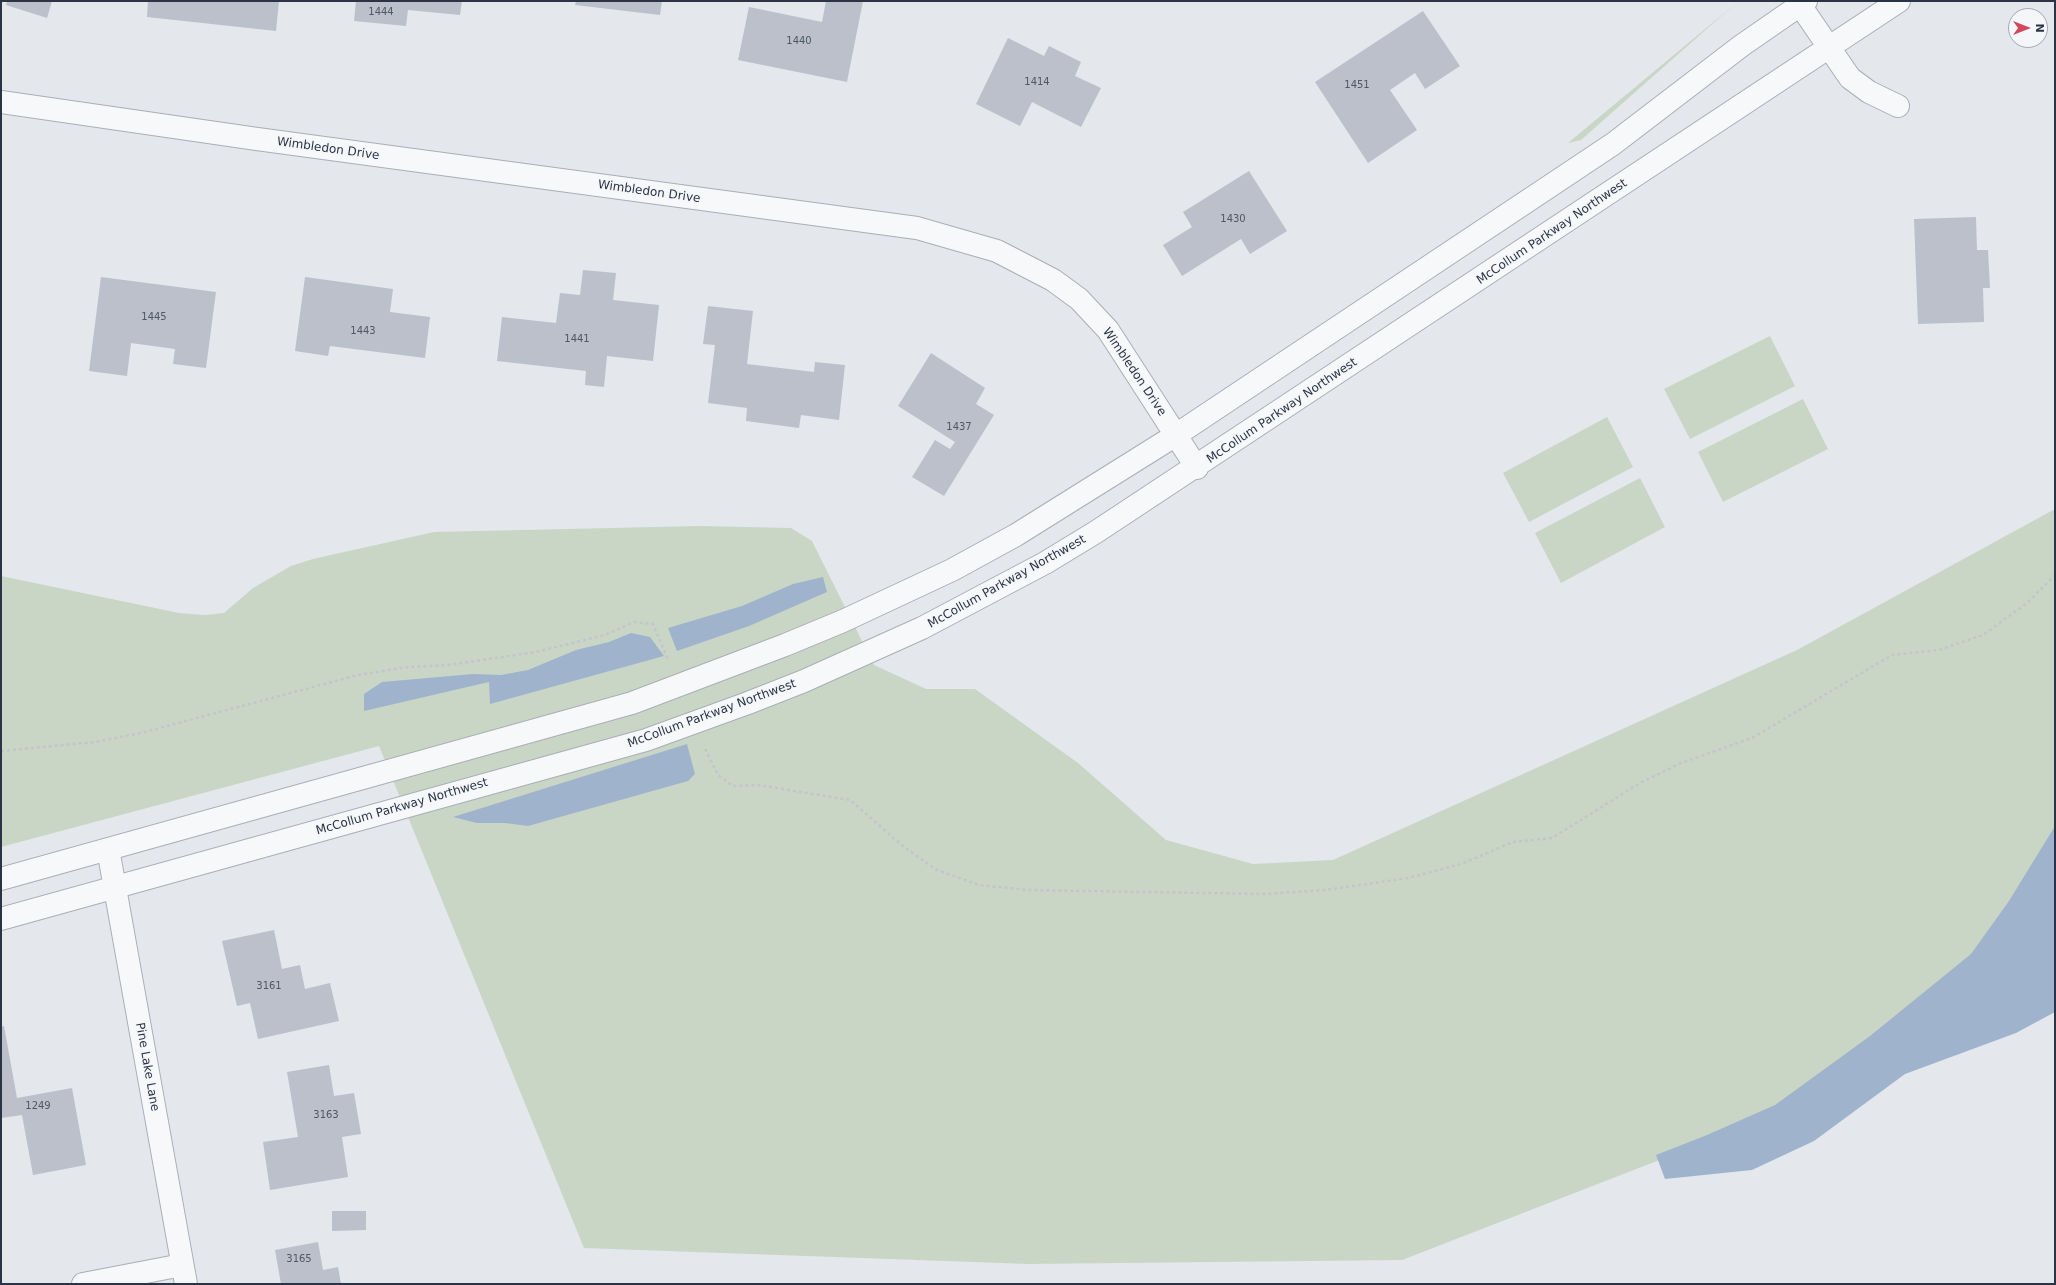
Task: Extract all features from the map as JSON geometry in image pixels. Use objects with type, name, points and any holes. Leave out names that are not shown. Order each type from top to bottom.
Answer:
[{"type":"street","name":"McCollum Parkway Northwest","points":[[1,919],[646,740],[804,681],[922,628],[1045,563],[1197,468],[1899,1]]},
{"type":"street","points":[[1,879],[557,726],[632,703],[680,686],[843,621],[952,570],[1022,531],[1176,435],[1613,144],[1730,53],[1803,3],[1829,49],[1850,78],[1869,92],[1898,106]]},
{"type":"street","name":"Wimbledon Drive","points":[[1,102],[264,140],[917,228],[997,251],[1053,280],[1079,299],[1108,330],[1197,468]]},
{"type":"street","name":"Pine Lake Lane","points":[[108,849],[184,1275]]},
{"type":"street","points":[[83,1284],[184,1275]]},
{"type":"path","points":[[693,723],[718,775],[733,786],[758,785],[850,800],[904,847],[937,870],[979,885],[1028,890],[1258,894],[1325,890],[1408,878],[1461,864],[1513,842],[1552,838],[1640,783],[1681,763],[1752,738],[1892,655],[1939,650],[1983,635],[2027,603],[2055,575]]},
{"type":"path","points":[[1,751],[95,742],[141,734],[358,675],[408,667],[448,665],[536,652],[605,635],[634,622],[653,624],[680,686]]},
{"type":"green space","points":[[1742,1],[1727,11],[1581,140],[1568,143],[1728,10]]},
{"type":"green space","points":[[1770,336],[1795,386],[1690,439],[1664,389]]},
{"type":"green space","points":[[1803,399],[1828,449],[1723,502],[1698,452]]},
{"type":"green space","points":[[1607,417],[1633,467],[1529,522],[1503,473]]},
{"type":"green space","points":[[1640,478],[1665,527],[1561,583],[1535,533]]},
{"type":"green space","points":[[2055,509],[2055,843],[1980,961],[1765,1119],[1402,1260],[1029,1264],[584,1248],[379,746],[1,847],[1,576],[179,613],[205,615],[224,613],[253,588],[291,566],[313,559],[434,532],[699,526],[791,528],[812,541],[874,665],[926,689],[975,689],[1078,763],[1166,840],[1253,864],[1333,860],[1797,650]]},
{"type":"water","points":[[823,577],[827,592],[749,626],[677,651],[668,628],[742,606],[793,584]]},
{"type":"water","points":[[631,633],[650,637],[664,656],[490,704],[489,682],[364,711],[364,694],[382,682],[473,674],[501,675],[528,670],[576,650],[609,642]]},
{"type":"water","points":[[687,744],[695,774],[688,781],[528,826],[505,823],[477,823],[453,817]]},
{"type":"water","points":[[2055,826],[2055,1012],[2016,1033],[1905,1074],[1814,1141],[1752,1170],[1665,1179],[1656,1155],[1707,1135],[1775,1105],[1870,1036],[1971,954],[2009,901]]},
{"type":"building","points":[[7,1],[52,1],[47,18],[6,5]]},
{"type":"building","points":[[148,1],[279,1],[276,31],[147,17]]},
{"type":"building","points":[[356,1],[462,1],[460,15],[408,10],[406,26],[354,21]]},
{"type":"building","points":[[576,1],[662,1],[660,15],[575,5]]},
{"type":"building","points":[[826,1],[863,1],[847,82],[738,60],[749,7],[822,22]]},
{"type":"building","points":[[1423,11],[1460,66],[1425,89],[1415,73],[1390,90],[1417,130],[1368,163],[1315,82]]},
{"type":"building","points":[[1008,38],[1044,56],[1049,46],[1081,62],[1075,76],[1101,88],[1081,127],[1032,102],[1020,126],[976,104]]},
{"type":"building","points":[[1249,171],[1287,231],[1250,254],[1241,239],[1182,276],[1163,245],[1192,227],[1183,212]]},
{"type":"building","points":[[1976,217],[1977,250],[1988,250],[1990,288],[1983,288],[1984,322],[1918,324],[1914,219]]},
{"type":"building","points":[[583,270],[616,273],[613,300],[659,305],[653,361],[607,356],[604,387],[585,385],[586,371],[497,361],[502,317],[556,323],[560,293],[580,295]]},
{"type":"building","points":[[101,277],[216,292],[206,368],[173,364],[175,349],[131,343],[127,376],[89,371]]},
{"type":"building","points":[[305,277],[393,289],[390,312],[430,317],[425,358],[330,346],[328,356],[295,351]]},
{"type":"building","points":[[708,306],[753,311],[747,364],[814,372],[815,362],[845,365],[839,420],[801,415],[799,428],[746,421],[747,408],[708,403],[715,345],[703,344]]},
{"type":"building","points":[[931,353],[985,388],[976,404],[994,415],[944,496],[912,477],[935,440],[950,449],[955,442],[898,406]]},
{"type":"building","points":[[274,930],[282,969],[300,965],[305,989],[330,983],[339,1021],[258,1039],[250,1003],[237,1006],[222,941]]},
{"type":"building","points":[[4,1026],[17,1098],[72,1088],[86,1165],[33,1175],[22,1115],[1,1118],[1,1027]]},
{"type":"building","points":[[329,1065],[334,1096],[354,1093],[361,1134],[342,1137],[348,1177],[270,1190],[263,1142],[298,1137],[287,1072]]},
{"type":"building","points":[[332,1211],[366,1211],[366,1230],[332,1231]]},
{"type":"building","points":[[318,1242],[323,1270],[338,1267],[341,1284],[281,1284],[275,1250]]}]
